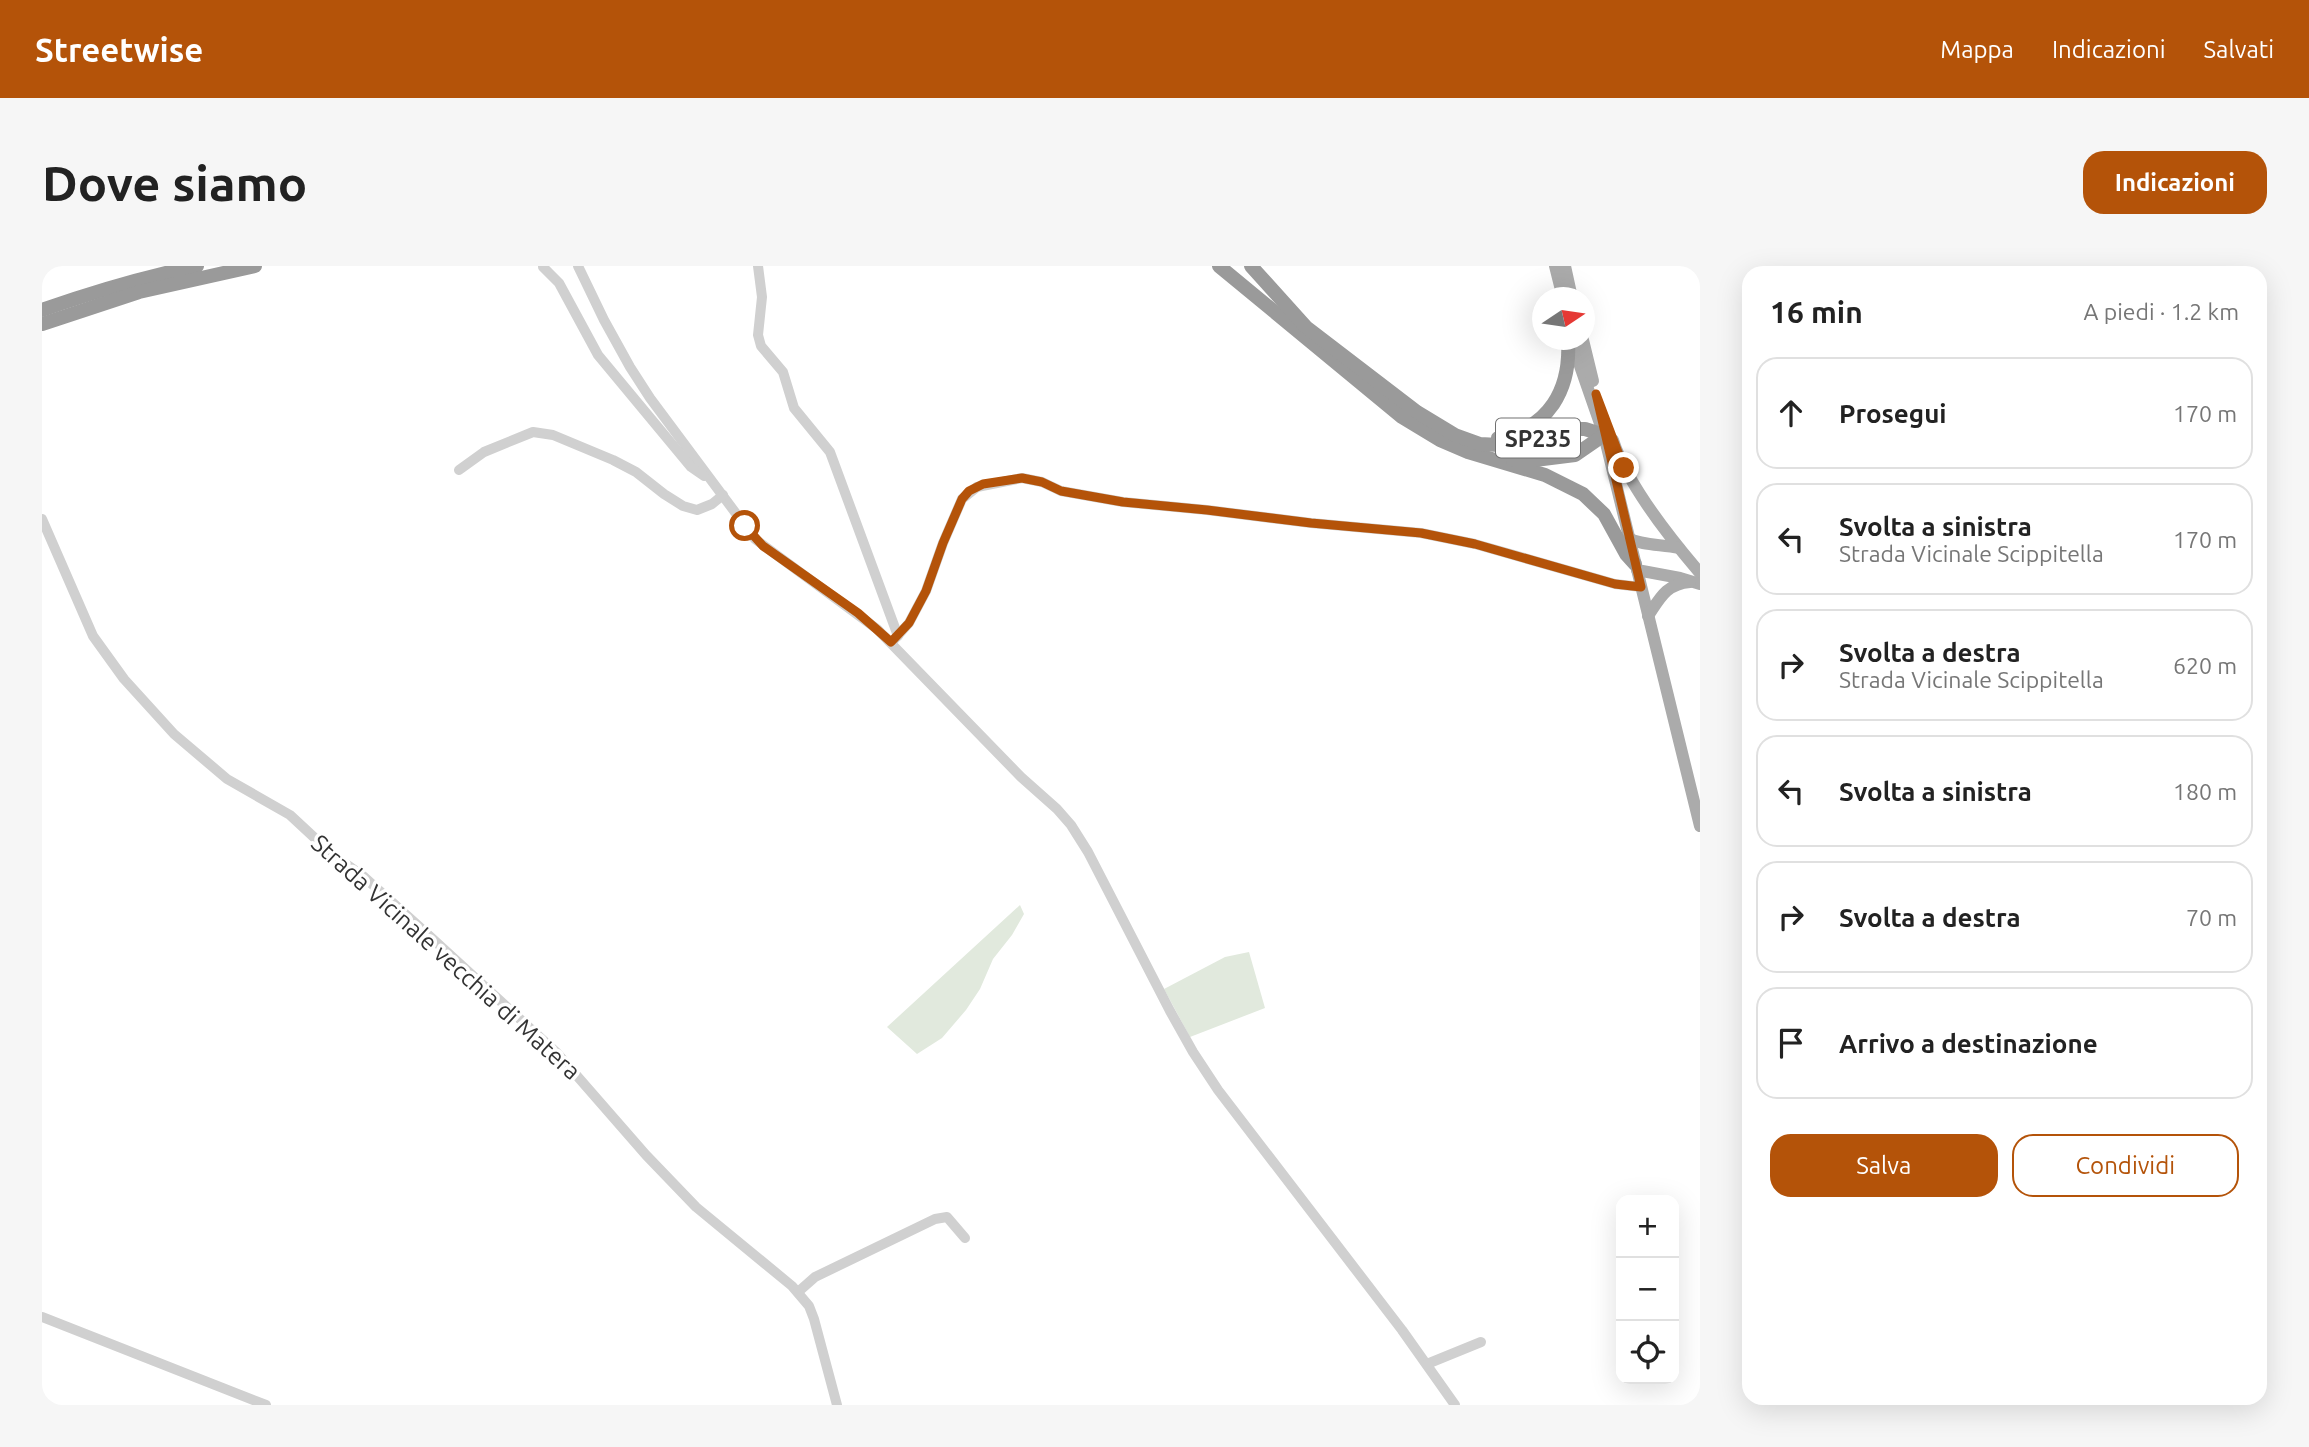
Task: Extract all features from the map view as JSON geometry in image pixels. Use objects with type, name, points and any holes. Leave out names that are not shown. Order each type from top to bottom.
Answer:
[{"type":"highway","points":[[42,310],[97,291],[197,266]]},
{"type":"highway","points":[[42,324],[139,292],[256,266]]},
{"type":"highway","points":[[1219,266],[1307,334],[1427,418],[1470,441],[1517,433],[1546,414],[1563,386],[1570,350]]},
{"type":"highway","points":[[1232,266],[1402,417],[1440,440],[1468,452],[1554,479],[1583,494],[1604,514],[1626,554],[1635,564]]},
{"type":"highway","points":[[1251,266],[1307,334]]},
{"type":"highway","name":"SP235","points":[[1470,441],[1507,445],[1575,429],[1604,434]]},
{"type":"highway","name":"SP235","points":[[1494,460],[1535,460],[1575,455],[1604,434]]},
{"type":"main road","points":[[1555,266],[1560,287]]},
{"type":"main road","points":[[1565,266],[1570,287]]},
{"type":"main road","name":"SP235","points":[[1574,350],[1604,434]]},
{"type":"main road","name":"SP235","points":[[1585,350],[1628,538],[1700,826]]},
{"type":"main road","points":[[1596,394],[1624,468],[1698,580]]},
{"type":"main road","points":[[1628,538],[1647,544],[1679,548]]},
{"type":"main road","points":[[1647,544],[1635,564],[1698,580]]},
{"type":"main road","points":[[1648,616],[1665,591],[1678,583],[1698,580]]},
{"type":"street","points":[[579,266],[630,368],[713,483],[763,546],[895,639],[1021,777],[1071,825],[1176,1021],[1218,1090],[1427,1364],[1455,1405]]},
{"type":"street","points":[[758,266],[761,288],[758,335],[761,346],[783,372],[794,408],[830,452],[895,639]]},
{"type":"street","points":[[543,267],[559,283],[598,355],[691,467],[713,483]]},
{"type":"street","points":[[459,470],[484,452],[533,432],[553,435],[613,460],[636,472],[683,506],[697,510],[712,504],[723,495]]},
{"type":"street","points":[[895,639],[909,623],[926,591],[962,499],[969,491],[983,484],[1022,478],[1042,482],[1061,491],[1130,503],[1434,535],[1488,547],[1642,590]]},
{"type":"street","name":"Strada Vicinale vecchia di Matera","points":[[42,519],[93,636],[124,679],[174,734],[227,779],[290,815],[332,854],[363,876],[557,1053],[688,1199],[798,1292],[809,1306],[814,1319],[837,1405]]},
{"type":"street","points":[[798,1292],[815,1277],[935,1219],[947,1217],[965,1238]]},
{"type":"street","points":[[42,1317],[265,1405]]},
{"type":"street","points":[[1427,1364],[1481,1342]]},
{"type":"shaded area","points":[[1020,905],[1024,914],[993,959],[980,989],[966,1010],[942,1038],[917,1054],[887,1027]]},
{"type":"shaded area","points":[[1249,952],[1265,1008],[1190,1037],[1164,989],[1225,957]]},
{"type":"route","points":[[745,526],[763,546],[858,613],[891,642],[904,631],[917,610],[962,499],[969,491],[983,484],[1022,478],[1042,482],[1061,491],[1123,502],[1311,523],[1403,530],[1475,544],[1627,587],[1641,587],[1596,394],[1624,468]]}]
